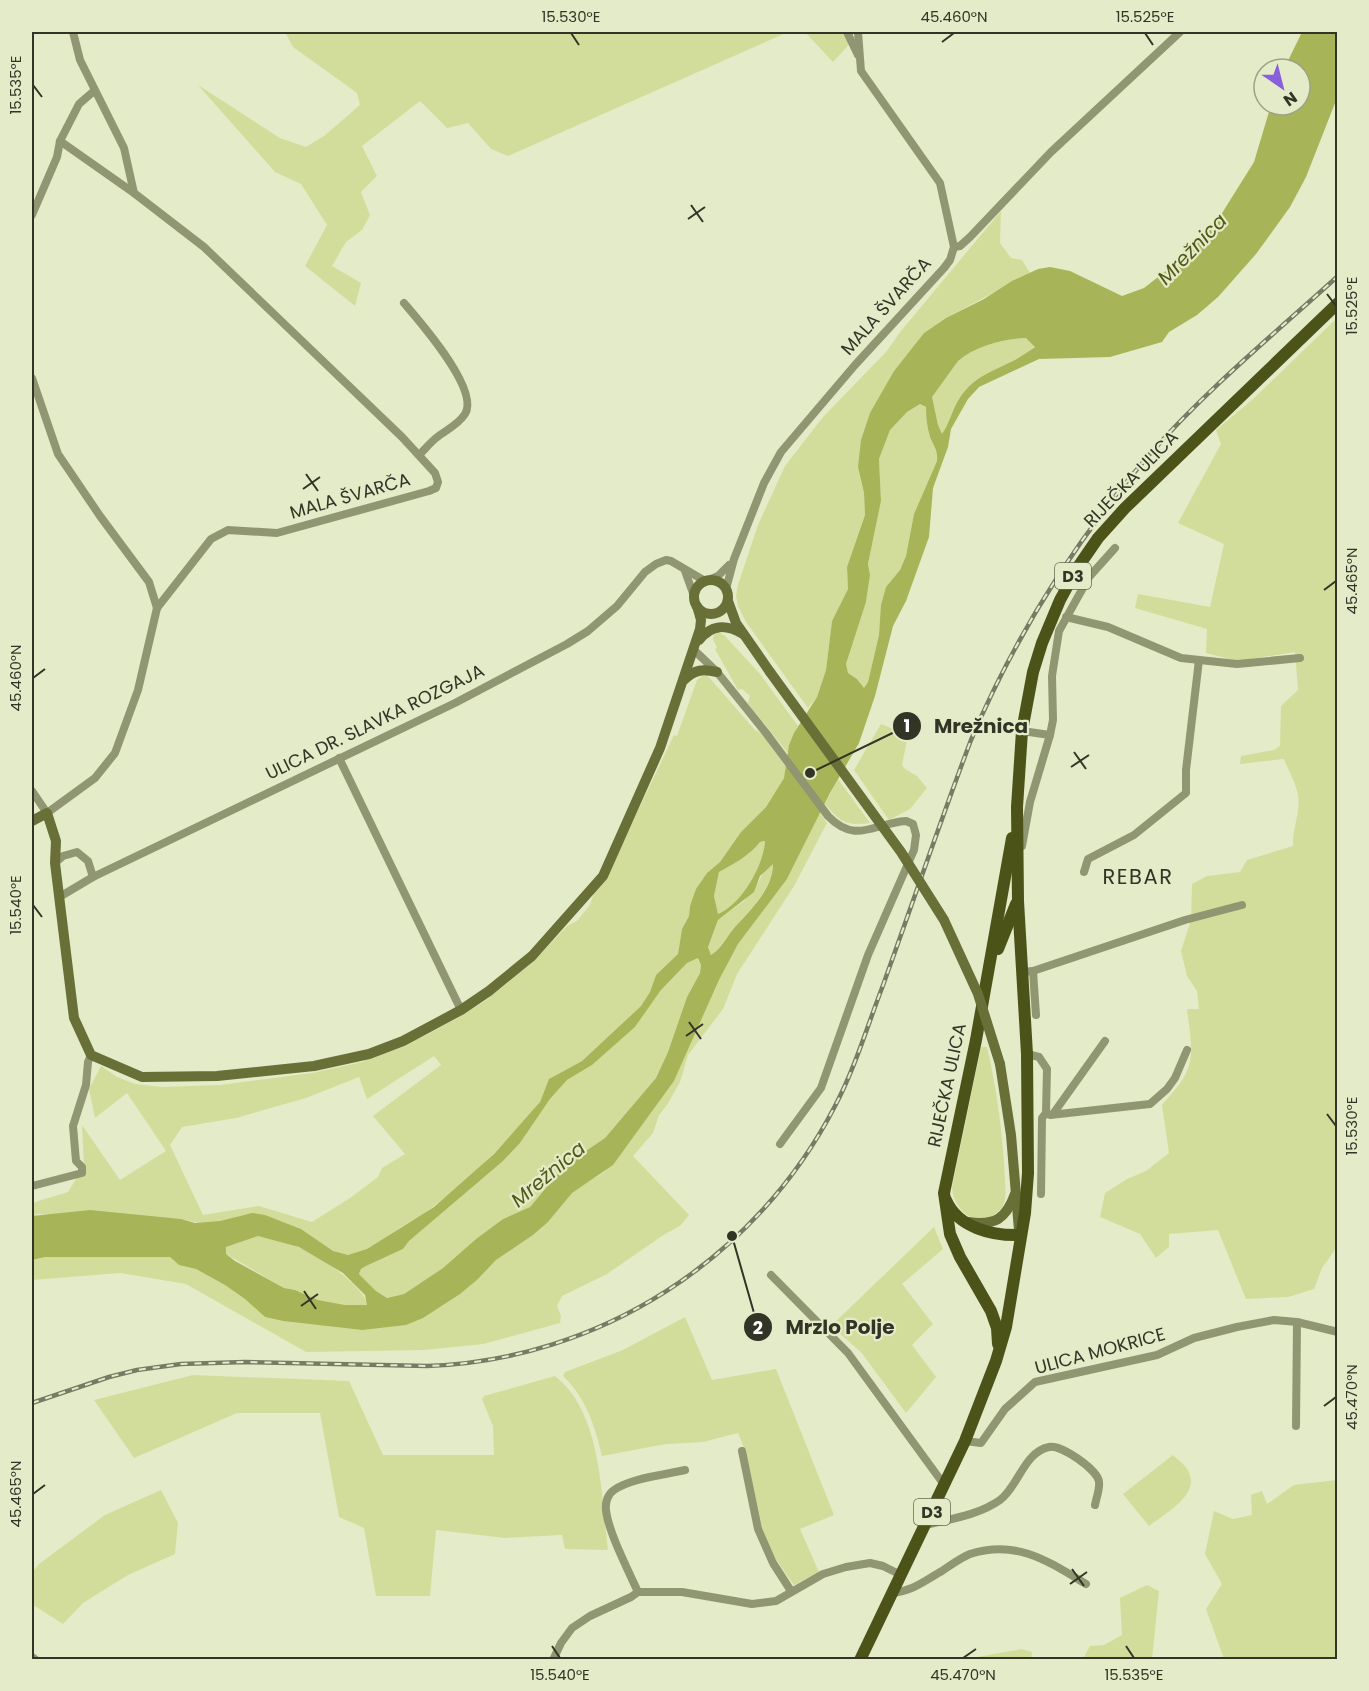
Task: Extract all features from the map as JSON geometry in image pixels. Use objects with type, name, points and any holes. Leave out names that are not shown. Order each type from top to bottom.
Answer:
[{"type":"main road","name":"RIJEČKA ULICA","points":[[860,1659],[965,1441],[996,1361],[1006,1327],[1028,1173],[1027,972],[1018,901],[1017,807],[1022,730],[1033,672],[1042,643],[1060,600],[1078,567],[1098,538],[1125,508],[1338,303]]},
{"type":"main road","name":"RIJEČKA ULICA","points":[[996,1361],[997,1328],[991,1311],[960,1257],[950,1234],[944,1194],[986,984],[1017,807]]},
{"type":"main road","points":[[986,984],[1011,914],[1018,901]]},
{"type":"main road","points":[[944,1194],[951,1209],[966,1222],[986,1232],[1020,1235]]},
{"type":"street","points":[[74,32],[80,60],[124,148],[134,193]]},
{"type":"street","points":[[847,32],[860,59]]},
{"type":"street","points":[[858,32],[861,72],[940,183],[954,247],[960,246],[970,237],[1051,152],[1180,32]]},
{"type":"street","points":[[32,215],[57,157],[60,141],[79,104],[94,91]]},
{"type":"street","points":[[60,141],[134,193],[204,248],[419,454],[435,438],[460,421],[468,406],[468,398],[459,378],[436,342],[404,303]]},
{"type":"street","name":"MALA ŠVARČA","points":[[726,589],[734,559],[764,483],[781,452],[944,268],[950,260],[954,247]]},
{"type":"street","points":[[32,378],[58,454],[149,582],[158,608]]},
{"type":"street","name":"MALA ŠVARČA","points":[[32,821],[47,813],[95,778],[115,753],[138,690],[158,608],[211,539],[228,530],[277,534],[436,488],[438,482],[435,473],[419,454]]},
{"type":"street","name":"RIJEČKA ULICA","points":[[1018,874],[1030,802],[1053,720],[1052,676],[1059,631],[1089,577],[1115,548]]},
{"type":"street","points":[[734,559],[726,570],[698,587],[696,601],[706,613],[724,615],[736,623]]},
{"type":"street","name":"ULICA DR. SLAVKA ROZGAJA","points":[[61,896],[93,877],[455,703],[567,644],[588,631],[617,606],[645,572],[656,564],[666,560],[707,580]]},
{"type":"street","points":[[32,791],[47,813],[56,842],[55,863],[61,896],[69,992],[74,1018],[91,1055],[142,1077],[217,1076],[314,1066],[369,1054],[403,1041],[461,1010],[489,991],[532,956],[603,876],[660,748],[695,648],[701,620],[691,583],[684,569]]},
{"type":"street","points":[[707,580],[721,583],[726,589],[736,623],[901,852],[944,920],[978,994],[1000,1064],[1008,1108],[1020,1235]]},
{"type":"street","points":[[700,629],[726,606],[728,601]]},
{"type":"street","points":[[1066,617],[1108,627],[1181,658],[1237,664],[1300,658]]},
{"type":"street","points":[[695,648],[707,632],[719,626],[735,629],[744,634]]},
{"type":"street","points":[[695,648],[766,733],[837,825],[858,832],[906,821],[913,824],[916,835],[914,850],[868,955],[821,1088],[780,1144]]},
{"type":"street","points":[[1084,873],[1088,859],[1134,836],[1186,793],[1186,770],[1199,660]]},
{"type":"street","points":[[684,680],[697,670],[717,672]]},
{"type":"street","points":[[1022,730],[1050,735]]},
{"type":"street","points":[[339,758],[461,1010]]},
{"type":"street","points":[[55,863],[63,856],[77,852],[88,861],[93,877]]},
{"type":"street","points":[[1036,1016],[1027,972],[1185,920],[1242,905]]},
{"type":"street","points":[[1041,1194],[1042,1118],[1049,1114],[1105,1041]]},
{"type":"street","points":[[1049,1114],[1152,1103],[1175,1078],[1187,1050]]},
{"type":"street","points":[[1027,1054],[1039,1057],[1047,1069],[1049,1114]]},
{"type":"street","points":[[32,1186],[82,1173],[82,1167],[76,1161],[73,1126],[86,1085],[88,1062],[91,1055]]},
{"type":"street","points":[[966,1222],[983,1224],[998,1220],[1008,1211],[1016,1190]]},
{"type":"street","points":[[771,1275],[848,1353],[945,1486]]},
{"type":"street","name":"ULICA MOKRICE","points":[[965,1441],[981,1443],[986,1439],[1005,1409],[1035,1382],[1157,1354],[1194,1338],[1274,1320],[1297,1322],[1338,1332]]},
{"type":"street","points":[[1296,1426],[1297,1322]]},
{"type":"street","points":[[926,1525],[984,1508],[1002,1499],[1037,1453],[1048,1447],[1056,1446],[1095,1474],[1100,1482],[1095,1505]]},
{"type":"street","points":[[742,1451],[758,1529],[773,1563],[791,1592]]},
{"type":"street","points":[[638,1592],[617,1544],[606,1511],[606,1501],[612,1491],[624,1484],[685,1470]]},
{"type":"street","points":[[892,1593],[908,1592],[969,1554],[1000,1549],[1023,1551],[1046,1559],[1086,1584]]},
{"type":"street","points":[[553,1659],[572,1628],[590,1616],[638,1592],[682,1592],[752,1604],[776,1601],[823,1574],[870,1563],[883,1566],[901,1575]]},
{"type":"street","points":[[32,1657],[36,1659]]},
{"type":"shaded area","points":[[285,32],[788,32],[508,156],[491,149],[468,123],[447,128],[420,101],[362,146],[377,176],[361,192],[370,215],[362,230],[346,242],[332,266],[361,283],[355,306],[305,266],[327,225],[301,184],[275,172],[198,85],[280,138],[306,147],[324,136],[360,105],[357,93],[293,47]]},
{"type":"shaded area","points":[[805,32],[852,32],[854,39],[833,62]]},
{"type":"shaded area","points":[[1001,211],[1000,243],[1011,258],[1022,260],[1030,273],[946,318],[924,333],[894,371],[858,467],[864,493],[865,515],[847,567],[848,589],[832,621],[826,670],[817,697],[808,708],[746,622],[738,606],[736,596],[738,585],[758,525],[785,466],[823,417],[886,352]]},
{"type":"shaded area","points":[[1337,318],[1337,1247],[1322,1268],[1314,1289],[1288,1297],[1246,1299],[1218,1230],[1169,1234],[1169,1247],[1156,1258],[1140,1234],[1100,1217],[1105,1193],[1127,1179],[1146,1171],[1169,1153],[1162,1105],[1182,1080],[1189,1064],[1191,1040],[1187,1009],[1199,1009],[1197,991],[1187,976],[1181,951],[1191,920],[1192,884],[1207,876],[1240,872],[1247,860],[1293,846],[1298,795],[1284,759],[1240,764],[1241,756],[1274,750],[1280,746],[1281,706],[1298,690],[1295,652],[1237,661],[1206,653],[1207,629],[1135,608],[1138,594],[1210,607],[1224,544],[1178,523],[1221,444],[1216,430],[1252,400]]},
{"type":"shaded area","points":[[1026,338],[1035,346],[1016,360],[986,374],[973,383],[958,401],[942,435],[931,397],[958,361],[990,344]]},
{"type":"shaded area","points":[[920,404],[926,407],[928,430],[936,451],[937,461],[914,514],[906,556],[900,570],[886,587],[879,635],[868,682],[864,689],[857,679],[848,673],[846,664],[866,602],[870,575],[868,564],[881,501],[879,459],[890,430],[907,412]]},
{"type":"shaded area","points":[[719,632],[760,674],[798,726],[789,745],[788,753],[748,703],[750,696],[742,689],[738,690],[715,649],[717,648],[713,639],[714,634]]},
{"type":"shaded area","points":[[707,675],[755,730],[761,733],[786,767],[784,778],[766,807],[741,832],[720,862],[707,873],[690,906],[689,916],[682,929],[678,954],[656,975],[650,992],[641,1006],[582,1061],[549,1079],[535,1109],[487,1160],[448,1195],[425,1213],[373,1246],[360,1253],[347,1255],[328,1249],[300,1229],[256,1214],[206,1223],[181,1219],[38,1214],[32,1216],[32,1203],[68,1192],[84,1166],[82,1125],[120,1180],[166,1151],[127,1093],[95,1118],[89,1089],[101,1066],[117,1077],[135,1084],[162,1087],[220,1085],[312,1073],[362,1062],[426,1035],[485,1001],[532,963],[567,926],[577,921],[590,905],[596,887],[616,857],[674,735],[677,736],[697,680]],"holes":[[[434,1056],[441,1065],[373,1116],[405,1154],[382,1168],[378,1177],[350,1198],[312,1222],[259,1206],[203,1215],[170,1145],[182,1127],[236,1118],[306,1098],[359,1077],[367,1099]]]},
{"type":"shaded area","points":[[881,724],[908,735],[902,765],[917,776],[927,788],[910,809],[889,820],[854,770]]},
{"type":"shaded area","points":[[838,779],[870,823],[855,824],[844,821],[825,804]]},
{"type":"shaded area","points":[[820,813],[827,823],[794,886],[737,974],[723,1009],[688,1055],[680,1082],[659,1115],[653,1133],[633,1156],[689,1215],[681,1225],[607,1274],[562,1296],[557,1306],[561,1316],[560,1323],[483,1344],[424,1350],[306,1352],[186,1284],[120,1273],[32,1280],[32,1260],[45,1257],[170,1257],[179,1265],[196,1269],[225,1285],[265,1317],[362,1330],[478,1279],[496,1260],[548,1222],[572,1192],[604,1172],[622,1152],[674,1081],[719,980],[738,944],[787,879]]},
{"type":"shaded area","points":[[766,841],[761,861],[743,894],[727,910],[718,915],[714,896],[719,872],[746,855],[760,842]]},
{"type":"shaded area","points":[[773,863],[769,881],[760,898],[711,955],[708,947],[718,920],[744,901],[764,871]]},
{"type":"shaded area","points":[[698,958],[701,965],[700,973],[687,997],[668,1052],[656,1078],[605,1138],[577,1157],[555,1177],[530,1207],[503,1219],[443,1268],[404,1294],[387,1298],[376,1291],[359,1274],[366,1266],[403,1249],[409,1241],[503,1161],[520,1143],[550,1099],[567,1080],[592,1065],[635,1027],[661,990],[687,963]]},
{"type":"shaded area","points":[[981,1047],[987,1047],[997,1096],[1006,1195],[999,1211],[980,1220],[967,1215],[961,1209],[956,1203],[952,1187]]},
{"type":"shaded area","points":[[934,1227],[943,1249],[902,1284],[933,1324],[912,1345],[936,1377],[906,1413],[861,1352],[831,1326]]},
{"type":"shaded area","points":[[258,1236],[293,1245],[317,1256],[357,1288],[368,1305],[345,1305],[318,1300],[284,1288],[226,1254],[226,1247]]},
{"type":"shaded area","points":[[685,1317],[712,1380],[776,1369],[834,1515],[800,1529],[819,1572],[794,1585],[776,1559],[761,1530],[755,1510],[747,1461],[738,1433],[703,1442],[666,1444],[602,1456],[584,1403],[563,1376],[565,1372],[623,1350]]},
{"type":"shaded area","points":[[193,1375],[349,1381],[383,1455],[494,1455],[493,1426],[482,1399],[484,1396],[555,1376],[570,1392],[582,1411],[591,1433],[601,1481],[608,1550],[565,1549],[562,1535],[505,1538],[436,1530],[430,1596],[376,1596],[364,1528],[339,1517],[320,1413],[237,1413],[134,1458],[94,1400]]},
{"type":"shaded area","points":[[1173,1455],[1188,1470],[1191,1481],[1189,1489],[1178,1504],[1149,1526],[1123,1494]]},
{"type":"shaded area","points":[[1337,1480],[1337,1659],[1224,1659],[1206,1609],[1222,1584],[1205,1554],[1214,1511],[1233,1519],[1252,1515],[1251,1495],[1262,1491],[1267,1504],[1294,1485]]},
{"type":"shaded area","points":[[161,1490],[178,1523],[175,1554],[128,1575],[83,1603],[63,1624],[35,1606],[32,1610],[32,1573],[39,1564],[105,1515]]},
{"type":"shaded area","points":[[1147,1585],[1159,1591],[1152,1659],[1083,1659],[1090,1646],[1104,1645],[1122,1635],[1120,1598]]},
{"type":"shaded area","points":[[1022,1649],[1032,1652],[1031,1659],[966,1659]]},
{"type":"water","points":[[1302,32],[1337,32],[1337,98],[1306,177],[1290,207],[1256,254],[1218,297],[1197,315],[1169,332],[1162,342],[1110,357],[1039,359],[979,387],[968,399],[951,429],[948,447],[933,488],[929,537],[906,601],[893,626],[875,696],[859,743],[830,793],[787,879],[738,944],[719,980],[674,1081],[613,1165],[572,1193],[548,1222],[496,1260],[460,1294],[423,1318],[406,1325],[362,1330],[265,1317],[225,1285],[196,1269],[179,1265],[170,1257],[45,1257],[32,1260],[32,1216],[90,1210],[181,1219],[195,1223],[220,1221],[252,1213],[265,1215],[301,1229],[333,1251],[348,1255],[367,1249],[434,1207],[494,1154],[540,1102],[549,1079],[582,1061],[641,1006],[650,992],[656,975],[678,954],[682,929],[689,916],[696,889],[707,873],[720,862],[741,832],[766,807],[784,778],[789,745],[817,697],[826,670],[832,621],[848,589],[847,567],[865,515],[864,493],[858,467],[861,440],[870,413],[894,371],[924,333],[946,318],[1038,269],[1050,267],[1070,271],[1122,296],[1144,288],[1176,263],[1214,226],[1254,162],[1267,117],[1312,117],[1312,57],[1290,57]],"holes":[[[1026,338],[1035,347],[973,383],[958,401],[942,434],[932,397],[958,361],[982,347]],[[920,404],[926,407],[928,430],[936,451],[937,461],[914,514],[906,556],[900,570],[886,587],[881,605],[879,635],[868,682],[864,688],[848,673],[846,664],[866,602],[870,575],[868,564],[881,501],[879,459],[890,430],[907,412]],[[765,841],[764,851],[750,883],[735,902],[718,914],[714,896],[719,872],[741,859],[760,842]],[[773,864],[769,882],[760,898],[711,955],[708,947],[718,920],[754,892],[760,876]],[[698,958],[701,965],[700,973],[687,997],[668,1052],[656,1078],[605,1138],[577,1157],[555,1177],[530,1207],[503,1219],[443,1268],[404,1294],[387,1298],[376,1291],[359,1274],[361,1269],[403,1249],[409,1241],[503,1161],[520,1143],[550,1099],[567,1080],[592,1065],[635,1027],[661,990],[687,963]],[[258,1236],[299,1247],[343,1273],[365,1295],[367,1305],[345,1305],[318,1300],[284,1288],[235,1261],[226,1254],[226,1247]]]},
{"type":"railway","points":[[32,1403],[109,1377],[137,1370],[181,1364],[245,1362],[427,1366],[491,1359],[553,1344],[611,1321],[666,1291],[717,1254],[762,1210],[802,1161],[835,1106],[849,1077],[971,740],[1007,664],[1049,591],[1096,521],[1171,431],[1241,363],[1338,276]]},
{"type":"place","name":"Mrežnica","points":[[810,773]]},
{"type":"place","name":"Mrzlo Polje","points":[[732,1236]]},
{"type":"district","name":"REBAR","points":[[1138,877]]}]
